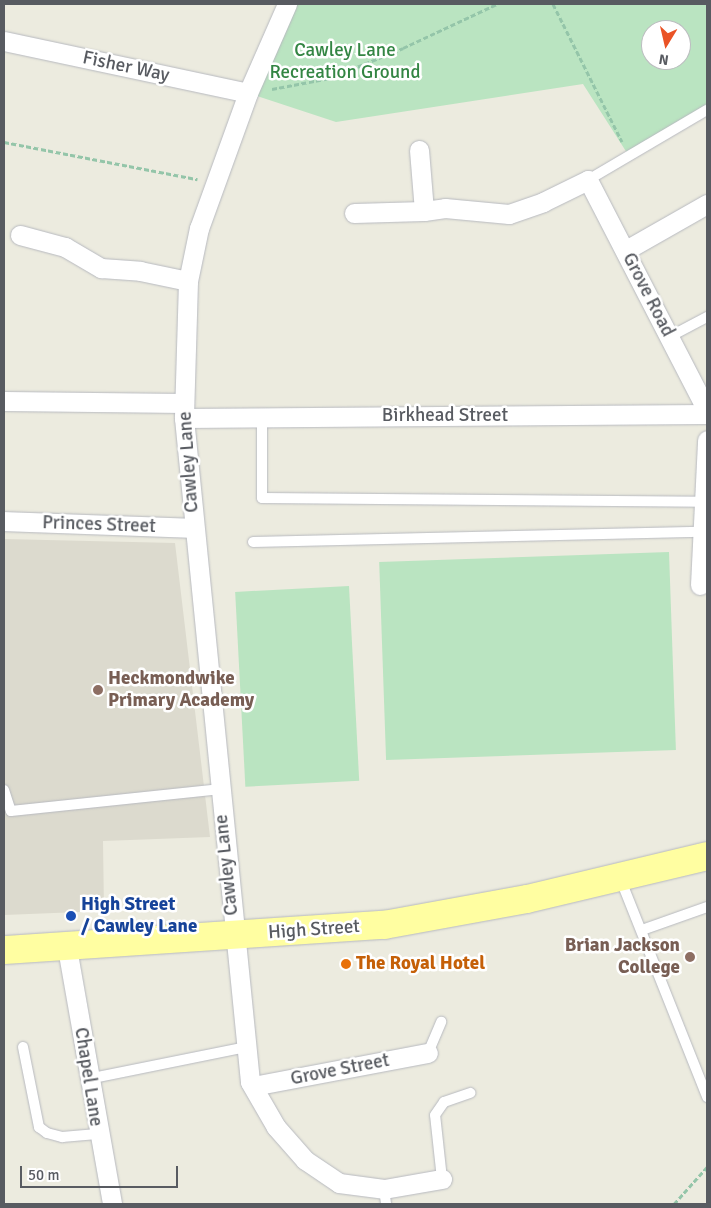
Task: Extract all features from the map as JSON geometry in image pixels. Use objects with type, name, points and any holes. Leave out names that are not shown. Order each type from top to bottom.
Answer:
[{"type":"main road","name":"High Street","points":[[4,950],[68,948],[384,925],[527,899],[707,856]]},
{"type":"street","name":"Cawley Lane","points":[[287,4],[248,93],[199,228],[188,281],[184,410],[219,789],[246,1047],[253,1086],[276,1127],[305,1160],[339,1183],[385,1197],[442,1179]]},
{"type":"street","name":"Fisher Way","points":[[4,41],[248,93]]},
{"type":"street","points":[[419,150],[424,211]]},
{"type":"street","points":[[354,213],[424,211],[445,208],[509,214],[543,202],[588,180]]},
{"type":"street","name":"Grove Road","points":[[588,180],[626,250],[707,413]]},
{"type":"street","points":[[626,250],[707,204]]},
{"type":"street","points":[[20,235],[65,247],[101,268],[140,271],[188,281]]},
{"type":"street","name":"Birkhead Street","points":[[4,402],[184,410],[262,418],[707,413]]},
{"type":"street","points":[[700,585],[707,440]]},
{"type":"street","name":"Princes Street","points":[[4,522],[194,528]]},
{"type":"street","name":"Chapel Lane","points":[[68,948],[88,1079],[112,1204]]},
{"type":"street","name":"Grove Street","points":[[253,1086],[428,1053]]},
{"type":"lane","points":[[588,180],[707,110]]},
{"type":"lane","points":[[670,337],[707,317]]},
{"type":"lane","points":[[262,418],[262,498],[703,502]]},
{"type":"lane","points":[[253,542],[703,543]]},
{"type":"lane","points":[[4,790],[11,811],[219,789]]},
{"type":"lane","points":[[620,877],[707,1097]]},
{"type":"lane","points":[[642,930],[707,907]]},
{"type":"lane","points":[[428,1053],[441,1022]]},
{"type":"lane","points":[[23,1047],[38,1127],[47,1134],[62,1137],[98,1134]]},
{"type":"lane","points":[[88,1079],[246,1047]]},
{"type":"lane","points":[[442,1179],[435,1115],[444,1102],[470,1093]]},
{"type":"path","points":[[248,93],[330,78],[403,48],[497,4]]},
{"type":"path","points":[[554,4],[629,156]]},
{"type":"path","points":[[4,142],[216,182]]},
{"type":"path","points":[[674,1204],[707,1167]]},
{"type":"shaded area","name":"Heckmondwike Primary Academy","points":[[4,539],[175,543],[210,837],[103,841],[104,911],[4,915]]},
{"type":"green space","name":"Cawley Lane Recreation Ground","points":[[287,4],[707,4],[707,110],[629,156],[583,84],[336,122],[248,93]]},
{"type":"green space","points":[[669,552],[676,750],[386,760],[379,562]]},
{"type":"green space","points":[[349,586],[359,781],[245,787],[235,592]]},
{"type":"place","name":"Heckmondwike Primary Academy","points":[[98,690]]},
{"type":"place","name":"High Street / Cawley Lane","points":[[71,916]]},
{"type":"place","name":"Brian Jackson College","points":[[690,957]]},
{"type":"place","name":"The Royal Hotel","points":[[346,964]]}]
